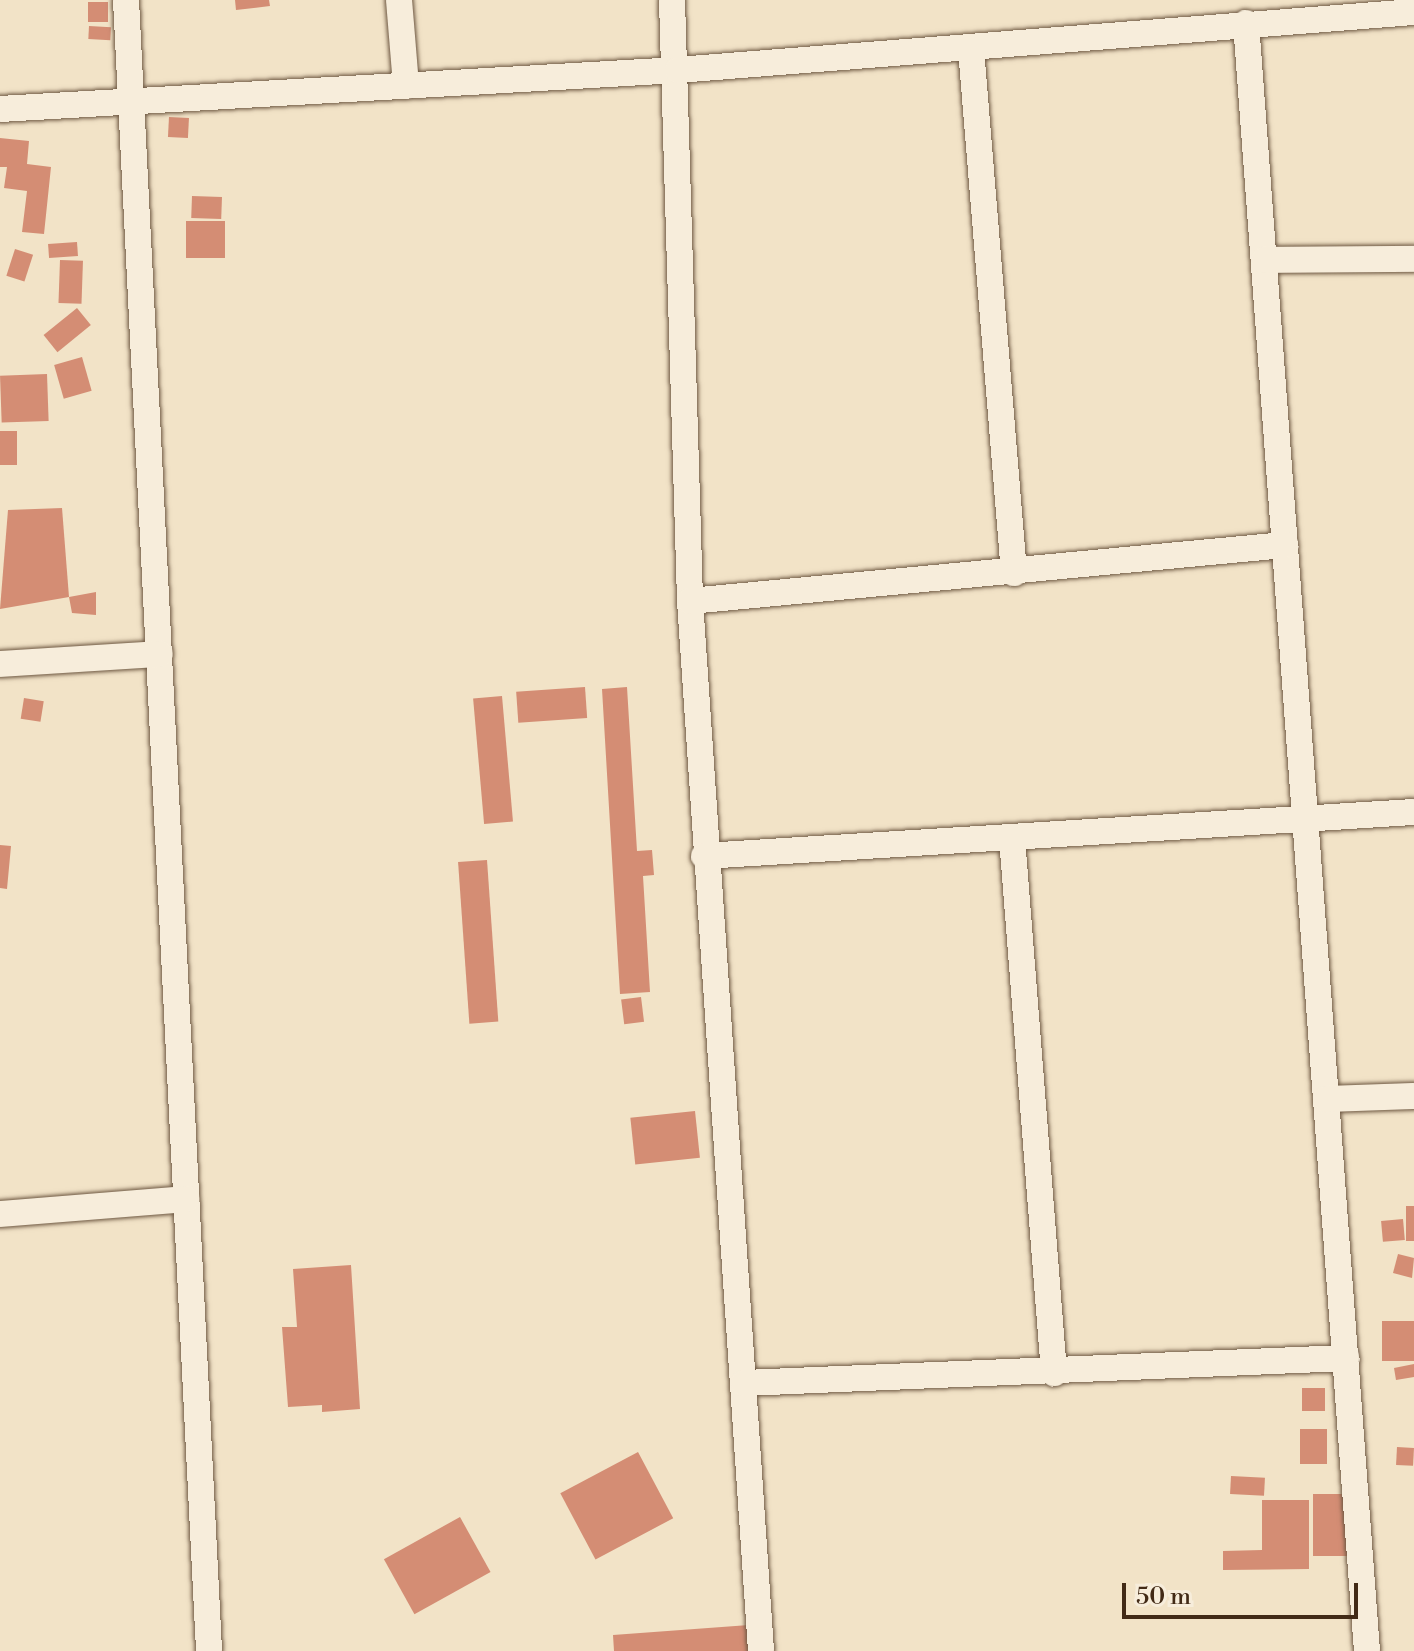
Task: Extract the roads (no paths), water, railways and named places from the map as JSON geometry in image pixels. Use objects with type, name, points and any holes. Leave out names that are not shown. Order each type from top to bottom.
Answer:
[{"type":"street","points":[[126,0],[209,1651]]},
{"type":"street","points":[[399,0],[406,86]]},
{"type":"street","points":[[672,0],[678,70],[690,601],[704,856],[761,1651]]},
{"type":"street","points":[[0,109],[678,70],[971,49],[1246,23],[1294,11],[1414,12]]},
{"type":"street","points":[[1246,23],[1367,1651]]},
{"type":"street","points":[[971,49],[1014,573]]},
{"type":"street","points":[[1264,260],[1414,259]]},
{"type":"street","points":[[690,601],[1014,573],[1285,545]]},
{"type":"street","points":[[0,664],[160,654]]},
{"type":"street","points":[[704,856],[1414,812]]},
{"type":"street","points":[[1012,838],[1054,1373]]},
{"type":"street","points":[[1326,1099],[1414,1096]]},
{"type":"street","points":[[0,1214],[186,1199]]},
{"type":"street","points":[[744,1383],[1054,1373],[1346,1358]]}]
